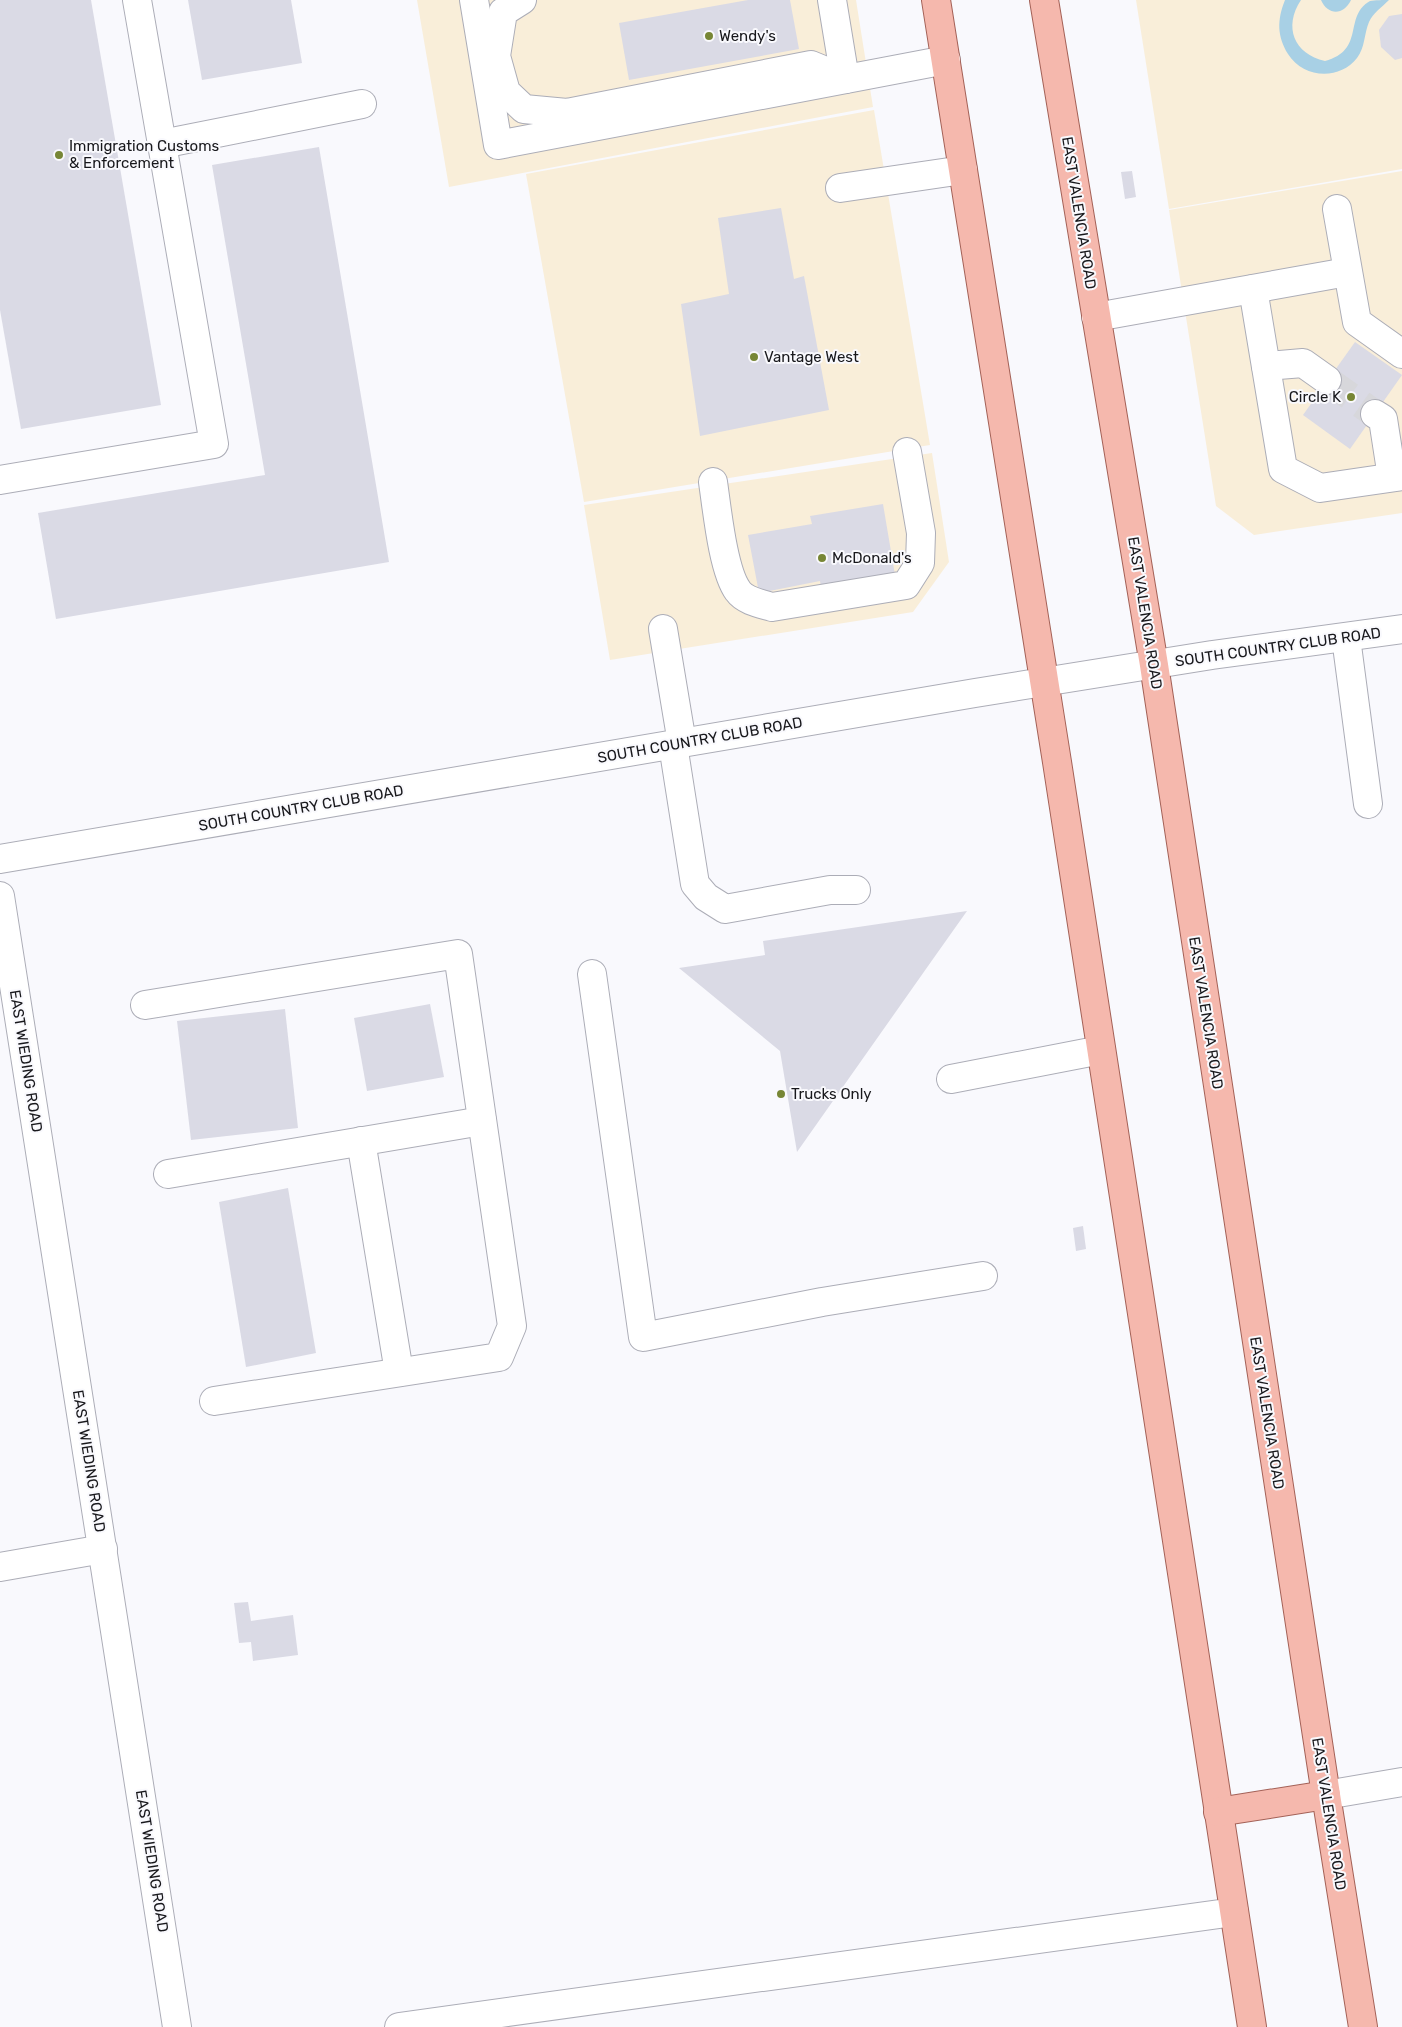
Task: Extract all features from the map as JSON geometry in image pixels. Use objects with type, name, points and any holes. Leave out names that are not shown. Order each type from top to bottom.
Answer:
[{"type":"main road","points":[[936,0],[1044,682],[1252,2027]]},
{"type":"main road","name":"EAST VALENCIA ROAD","points":[[1044,0],[1154,665],[1363,2027]]},
{"type":"main road","points":[[1218,1812],[1326,1795]]},
{"type":"street","points":[[0,480],[214,444],[137,0]]},
{"type":"street","points":[[474,0],[498,145],[946,60]]},
{"type":"street","points":[[522,0],[503,12],[496,56],[506,92],[524,109],[567,113],[811,65],[845,79]]},
{"type":"street","points":[[832,0],[845,79]]},
{"type":"street","points":[[162,144],[362,104]]},
{"type":"street","points":[[840,188],[963,170]]},
{"type":"street","points":[[1337,209],[1357,322],[1402,354]]},
{"type":"street","points":[[1096,317],[1347,272]]},
{"type":"street","points":[[1253,288],[1283,469],[1320,488],[1397,477],[1383,420],[1375,414]]},
{"type":"street","points":[[1266,366],[1303,363],[1327,380]]},
{"type":"street","points":[[713,482],[728,570],[738,592],[754,602],[772,607],[906,585],[920,563],[921,532],[907,452]]},
{"type":"street","points":[[663,629],[695,884],[706,897],[725,909],[830,890],[856,890]]},
{"type":"street","name":"SOUTH COUNTRY CLUB ROAD","points":[[0,859],[1044,682],[1212,655],[1402,629]]},
{"type":"street","points":[[1346,638],[1368,804]]},
{"type":"street","name":"EAST WIEDING ROAD","points":[[0,896],[177,2027]]},
{"type":"street","points":[[145,1005],[458,954],[512,1326],[499,1357],[214,1401]]},
{"type":"street","points":[[592,974],[643,1337],[822,1302],[983,1276]]},
{"type":"street","points":[[951,1079],[1101,1050]]},
{"type":"street","points":[[168,1174],[482,1121]]},
{"type":"street","points":[[362,1142],[399,1372]]},
{"type":"street","points":[[0,1567],[103,1549]]},
{"type":"street","points":[[1326,1795],[1402,1782]]},
{"type":"street","points":[[399,2027],[1234,1912]]},
{"type":"shaded area","points":[[417,0],[856,0],[873,107],[449,187]]},
{"type":"shaded area","points":[[1136,0],[1402,0],[1402,169],[1169,209]]},
{"type":"shaded area","points":[[874,110],[930,445],[584,502],[526,174]]},
{"type":"shaded area","points":[[1402,171],[1402,513],[1254,535],[1216,506],[1169,210]]},
{"type":"shaded area","points":[[932,453],[949,562],[913,612],[610,660],[584,505]]},
{"type":"water","points":[[1285,0],[1301,0],[1293,20],[1295,38],[1299,46],[1314,57],[1325,61],[1338,56],[1346,49],[1357,15],[1362,7],[1370,1],[1389,0],[1371,19],[1367,27],[1362,50],[1357,58],[1341,70],[1321,74],[1303,68],[1295,62],[1284,47],[1279,28]]},
{"type":"water","points":[[1321,0],[1351,0],[1344,9],[1336,12],[1328,9]]},
{"type":"building","name":"Immigration Customs & Enforcement","points":[[0,0],[91,0],[161,405],[21,429],[0,310]]},
{"type":"building","points":[[188,0],[291,0],[302,63],[202,80]]},
{"type":"building","name":"Wendy's","points":[[748,0],[790,0],[799,49],[629,80],[619,23]]},
{"type":"building","points":[[1402,14],[1402,58],[1395,60],[1381,47],[1379,30],[1389,16]]},
{"type":"building","points":[[319,147],[389,562],[56,619],[38,513],[265,475],[212,165]]},
{"type":"building","points":[[1132,171],[1136,197],[1125,199],[1121,172]]},
{"type":"building","name":"Vantage West","points":[[781,208],[794,279],[804,276],[829,410],[700,436],[681,304],[729,294],[718,218]]},
{"type":"building","name":"Circle K","points":[[1355,342],[1402,375],[1350,449],[1303,415]]},
{"type":"building","name":"McDonald's","points":[[883,504],[896,581],[822,594],[820,581],[759,593],[748,535],[812,524],[810,516]]},
{"type":"building","points":[[967,911],[797,1152],[780,1051],[679,968],[765,955],[763,941]]},
{"type":"building","points":[[430,1004],[444,1077],[367,1091],[354,1018]]},
{"type":"building","points":[[285,1009],[298,1128],[191,1140],[177,1021]]},
{"type":"building","points":[[288,1188],[316,1353],[246,1367],[219,1202]]},
{"type":"building","points":[[1083,1226],[1086,1249],[1076,1251],[1073,1228]]},
{"type":"building","points":[[248,1602],[251,1621],[293,1615],[298,1655],[253,1661],[251,1642],[239,1643],[234,1603]]},
{"type":"tunnel","points":[[1327,380],[1375,414]]},
{"type":"place","name":"Wendy's","points":[[709,36]]},
{"type":"place","name":"Immigration Customs & Enforcement","points":[[59,155]]},
{"type":"place","name":"Vantage West","points":[[754,357]]},
{"type":"place","name":"Circle K","points":[[1351,397]]},
{"type":"place","name":"McDonald's","points":[[822,558]]},
{"type":"place","name":"Trucks Only","points":[[781,1094]]}]
